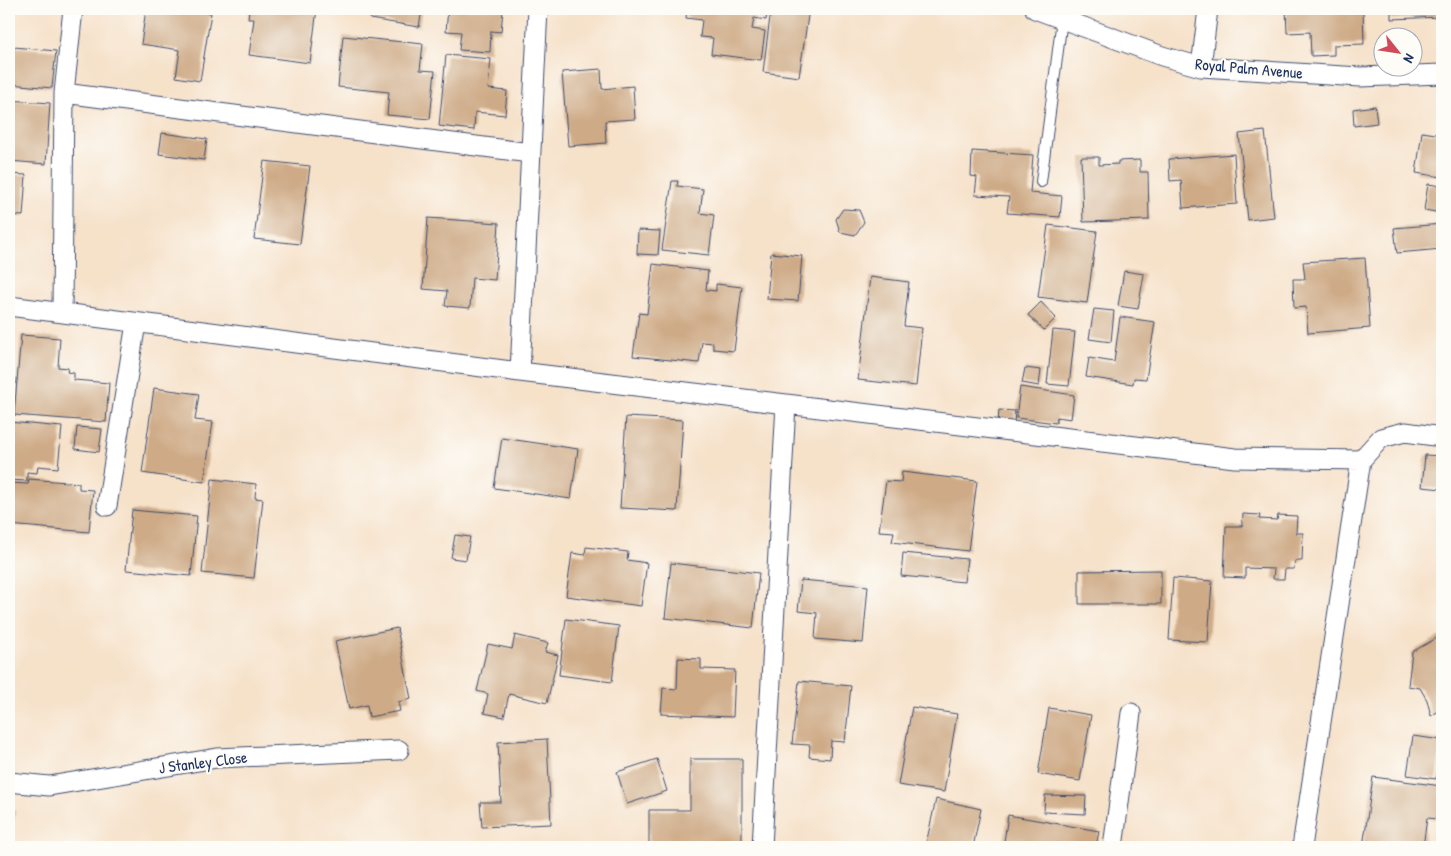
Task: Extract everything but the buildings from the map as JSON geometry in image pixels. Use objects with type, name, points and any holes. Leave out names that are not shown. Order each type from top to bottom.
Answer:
[{"type":"street","points":[[62,312],[64,93],[73,9]]},
{"type":"street","points":[[520,372],[538,9]]},
{"type":"street","name":"Royal Palm Avenue","points":[[1035,9],[1162,56],[1201,67],[1360,77],[1442,74]]},
{"type":"street","points":[[1201,67],[1208,9]]},
{"type":"street","points":[[64,93],[530,153]]},
{"type":"street","points":[[9,306],[520,372],[1235,458],[1361,460]]},
{"type":"street","points":[[107,506],[136,323]]},
{"type":"street","points":[[762,847],[786,404]]},
{"type":"street","points":[[1302,847],[1361,460],[1381,438],[1405,432],[1442,437]]},
{"type":"street","points":[[1113,847],[1131,713]]},
{"type":"street","name":"J Stanley Close","points":[[9,782],[49,786],[216,758],[399,750]]},
{"type":"lane","points":[[1041,182],[1062,19]]}]
